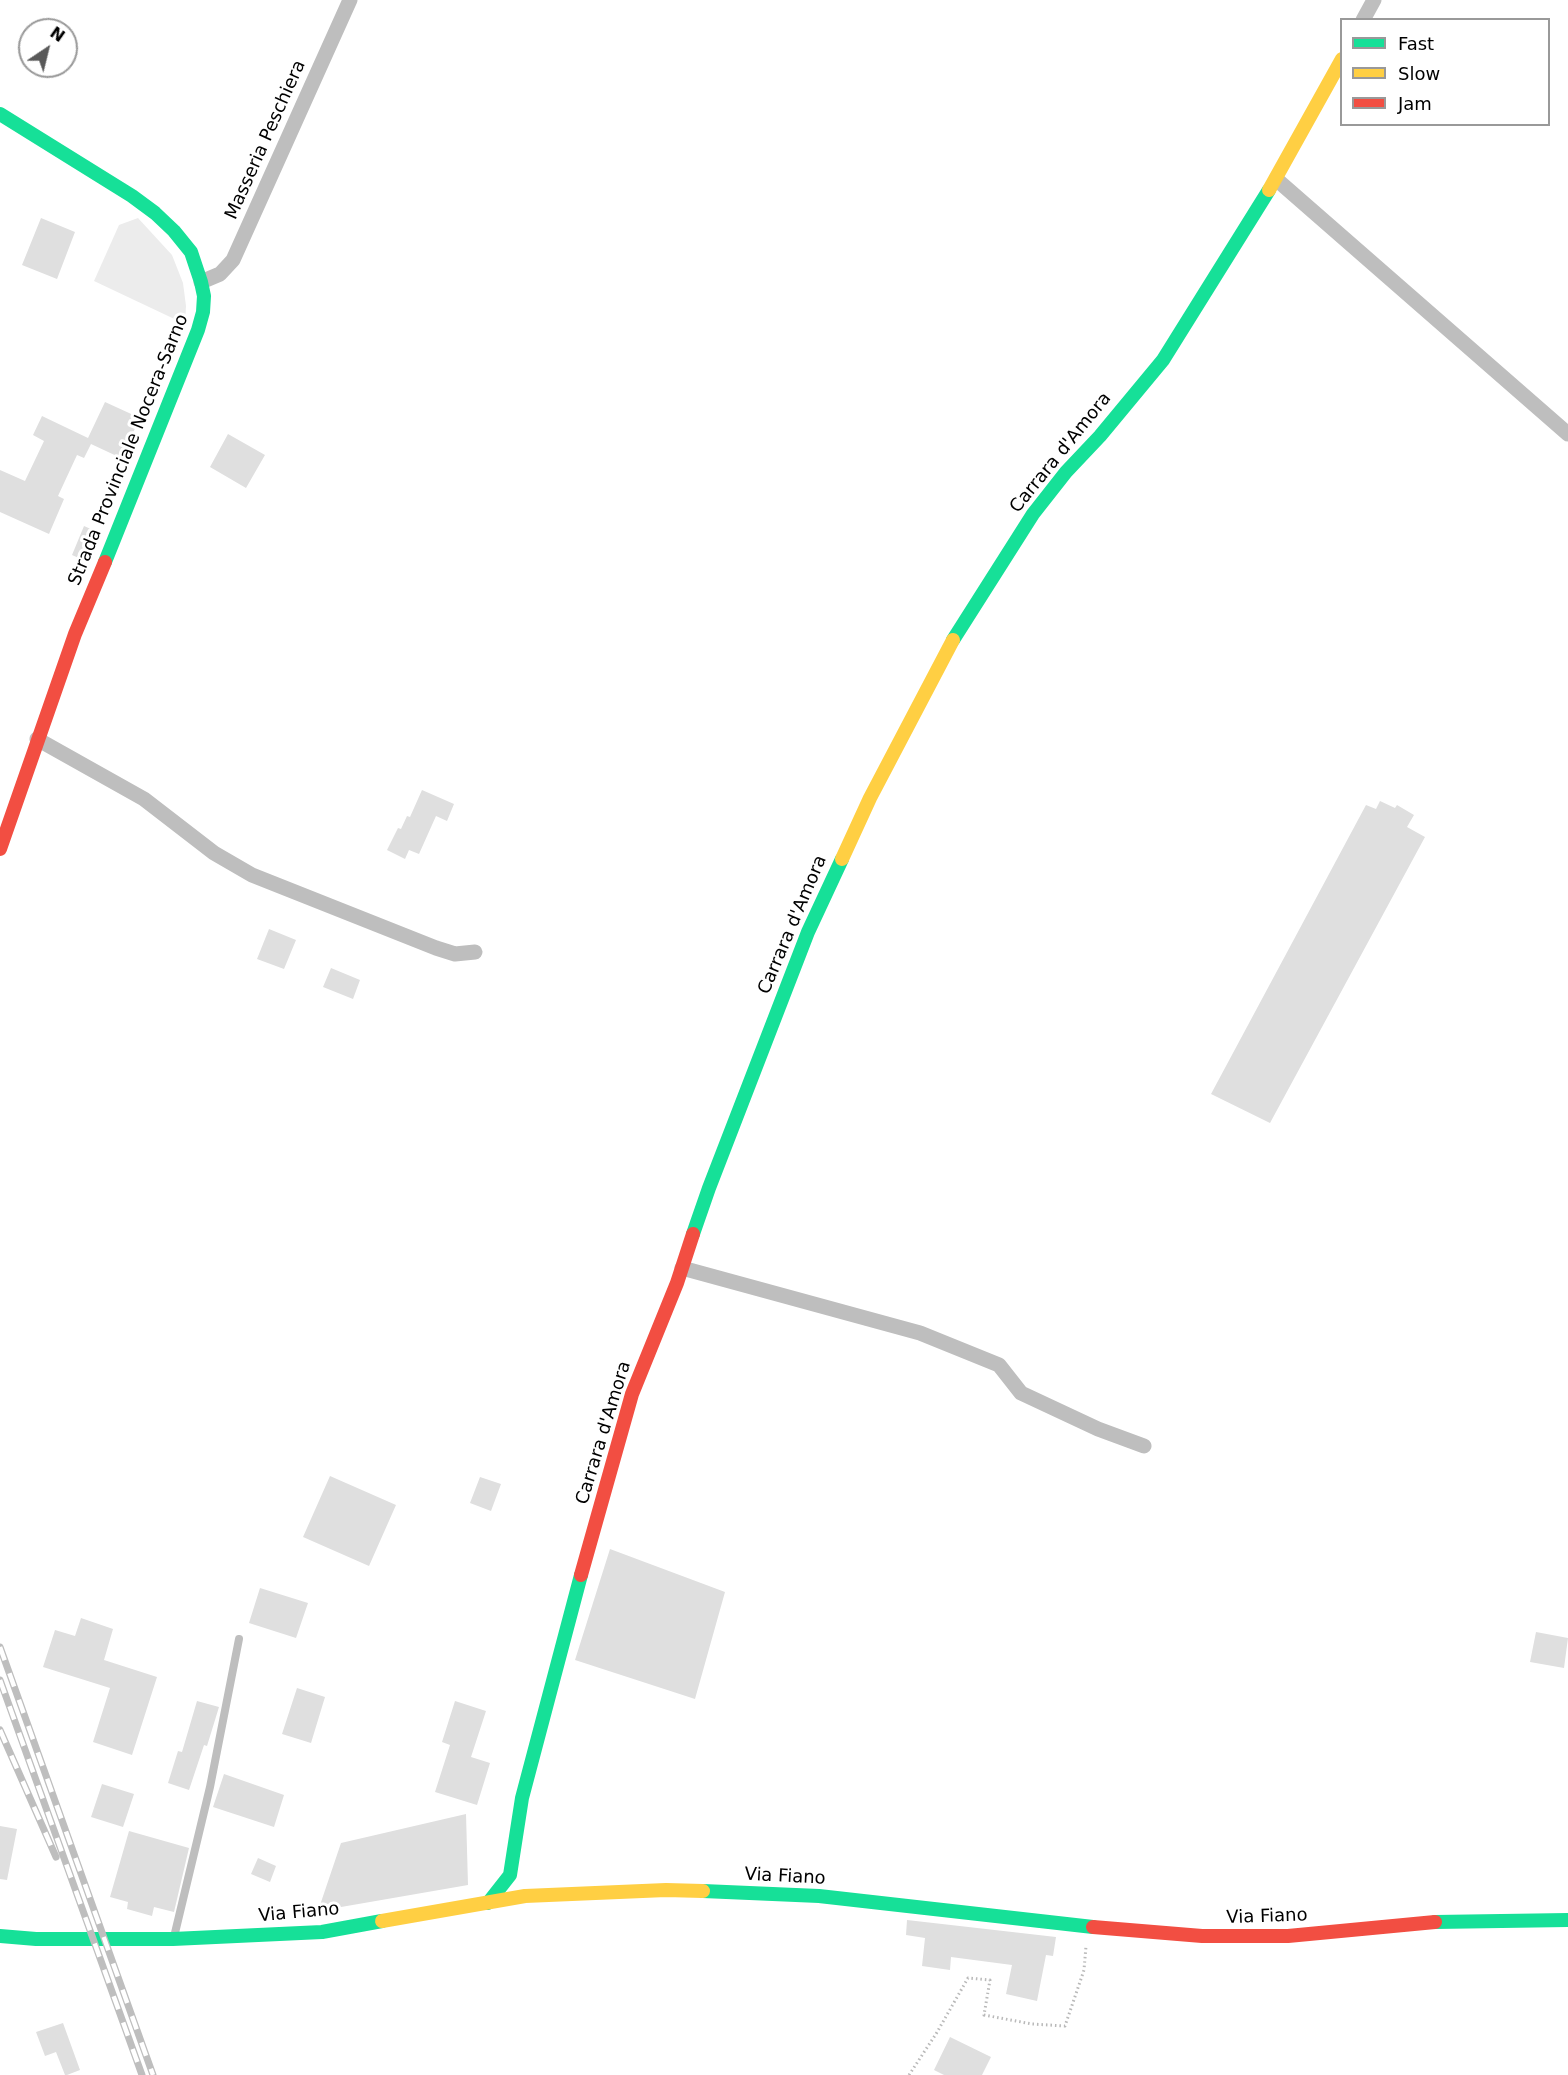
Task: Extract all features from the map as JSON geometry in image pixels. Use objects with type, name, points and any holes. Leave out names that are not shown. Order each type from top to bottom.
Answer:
[{"type":"street","name":"Masseria Peschiera","points":[[201,282],[220,274],[233,260],[350,0]]},
{"type":"street","points":[[1364,18],[1374,0]]},
{"type":"street","name":"Carrara d'Amora","points":[[488,1903],[510,1875],[522,1798],[553,1677],[632,1394],[682,1268],[708,1188],[808,932],[870,798],[953,641],[1033,514],[1066,472],[1100,436],[1163,360],[1276,179],[1340,61]]},
{"type":"street","name":"Strada Provinciale Nocera-Sarno","points":[[0,114],[144,204],[174,231],[191,252],[201,282],[203,312],[151,451],[75,634],[0,849]]},
{"type":"street","points":[[1276,179],[1568,434]]},
{"type":"street","points":[[37,739],[144,799],[214,853],[252,875],[436,948],[455,954],[475,952]]},
{"type":"street","points":[[682,1268],[920,1333],[999,1365],[1022,1393],[1098,1429],[1144,1446]]},
{"type":"street","name":"Via Fiano","points":[[0,1936],[36,1939],[173,1939],[322,1932],[525,1896],[666,1890],[819,1896],[1088,1927],[1202,1936],[1288,1936],[1419,1923],[1568,1920]]},
{"type":"lane","points":[[173,1939],[210,1787],[238,1639]]},
{"type":"path","points":[[909,2075],[968,1978],[990,1980],[984,2015],[1032,2024],[1065,2026],[1084,1970],[1088,1927]]},
{"type":"shaded area","points":[[138,218],[172,255],[183,283],[186,306],[185,324],[94,281],[119,225]]},
{"type":"building","points":[[41,218],[75,232],[57,279],[22,265]]},
{"type":"building","points":[[105,402],[140,418],[121,458],[91,444],[84,458],[77,455],[58,496],[64,499],[49,534],[0,512],[0,470],[25,481],[44,441],[33,435],[42,416],[88,438]]},
{"type":"building","points":[[228,434],[265,455],[246,488],[210,467]]},
{"type":"building","points":[[84,526],[102,534],[90,563],[72,555]]},
{"type":"building","points":[[422,790],[454,804],[447,821],[436,816],[419,854],[409,850],[405,859],[387,850],[398,828],[401,829],[407,816],[410,817]]},
{"type":"building","points":[[1380,801],[1395,808],[1397,805],[1414,815],[1407,827],[1425,837],[1270,1123],[1211,1094],[1366,805],[1376,809]]},
{"type":"building","points":[[269,929],[296,940],[284,969],[257,959]]},
{"type":"building","points":[[331,968],[360,980],[353,999],[323,987]]},
{"type":"building","points":[[330,1476],[396,1505],[369,1566],[303,1537]]},
{"type":"building","points":[[480,1477],[501,1484],[491,1511],[470,1503]]},
{"type":"building","points":[[610,1549],[725,1592],[695,1699],[575,1660]]},
{"type":"building","points":[[260,1588],[308,1603],[296,1638],[249,1623]]},
{"type":"building","points":[[81,1618],[113,1629],[104,1660],[157,1677],[132,1755],[93,1742],[110,1688],[43,1667],[55,1630],[75,1636]]},
{"type":"building","points":[[1536,1632],[1568,1638],[1564,1668],[1530,1662]]},
{"type":"building","points":[[297,1688],[325,1697],[311,1743],[282,1734]]},
{"type":"building","points":[[197,1701],[219,1707],[207,1746],[204,1745],[189,1790],[168,1783],[178,1751],[182,1752]]},
{"type":"building","points":[[455,1701],[486,1711],[471,1757],[490,1763],[477,1805],[435,1792],[450,1745],[442,1742]]},
{"type":"building","points":[[224,1774],[284,1795],[274,1827],[213,1807]]},
{"type":"building","points":[[102,1784],[134,1794],[123,1827],[91,1817]]},
{"type":"building","points":[[466,1814],[468,1885],[318,1911],[341,1843]]},
{"type":"building","points":[[0,1826],[17,1829],[7,1880],[0,1879]]},
{"type":"building","points":[[129,1831],[189,1848],[174,1912],[154,1907],[152,1916],[127,1909],[128,1902],[110,1897]]},
{"type":"building","points":[[258,1858],[276,1866],[270,1882],[251,1874]]},
{"type":"building","points":[[907,1920],[1056,1937],[1053,1956],[1046,1955],[1037,2001],[1006,1994],[1012,1965],[951,1957],[950,1970],[922,1966],[925,1938],[906,1935]]},
{"type":"building","points":[[63,2023],[80,2070],[67,2075],[65,2075],[56,2052],[45,2056],[36,2032]]},
{"type":"building","points":[[950,2037],[991,2057],[982,2075],[944,2075],[934,2070]]},
{"type":"railway","points":[[0,1647],[153,2075]]},
{"type":"railway","points":[[0,1680],[142,2075]]},
{"type":"railway","points":[[0,1730],[56,1857]]},
{"type":"traffic: fast","points":[[0,114],[132,196],[155,213],[191,252],[201,282],[204,296],[198,330],[105,562]]},
{"type":"traffic: fast","points":[[953,640],[1033,514],[1066,472],[1100,436],[1163,360],[1269,190]]},
{"type":"traffic: fast","points":[[693,1234],[808,932],[842,859]]},
{"type":"traffic: fast","points":[[488,1903],[510,1875],[522,1798],[581,1575]]},
{"type":"traffic: fast","points":[[703,1891],[819,1896],[1093,1927]]},
{"type":"traffic: fast","points":[[1435,1922],[1568,1920]]},
{"type":"traffic: fast","points":[[0,1936],[36,1939],[173,1939],[322,1932],[382,1921]]},
{"type":"traffic: slow","points":[[1269,190],[1340,63]]},
{"type":"traffic: slow","points":[[842,859],[870,798],[953,640]]},
{"type":"traffic: slow","points":[[382,1921],[525,1896],[666,1890],[703,1891]]},
{"type":"traffic: jam","points":[[0,849],[75,634],[105,562]]},
{"type":"traffic: jam","points":[[581,1575],[632,1394],[677,1283],[693,1234]]},
{"type":"traffic: jam","points":[[1093,1927],[1202,1936],[1288,1936],[1435,1922]]}]
